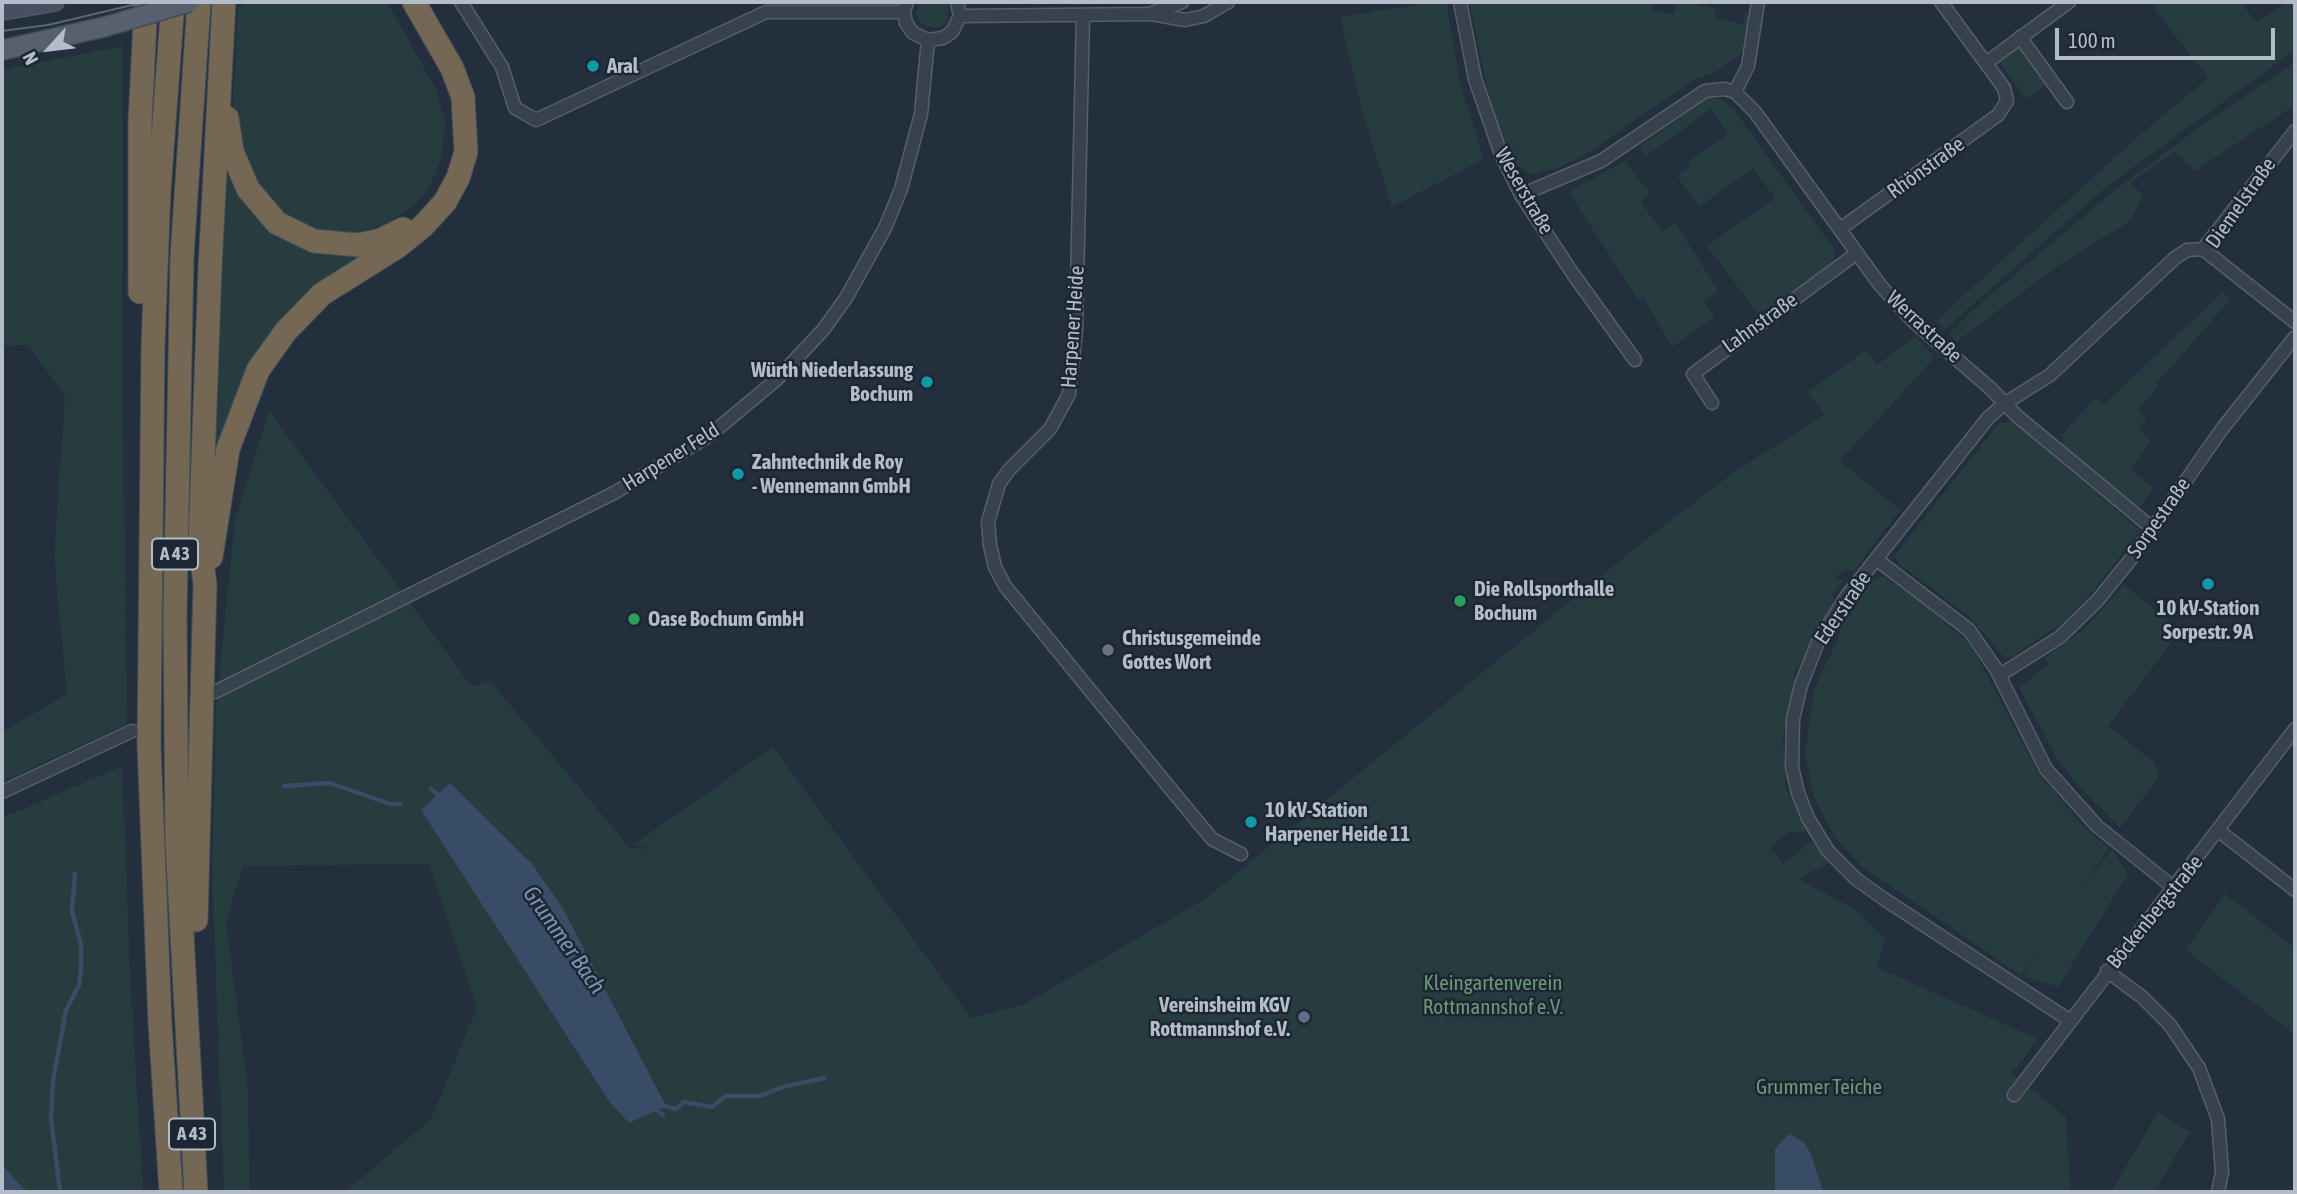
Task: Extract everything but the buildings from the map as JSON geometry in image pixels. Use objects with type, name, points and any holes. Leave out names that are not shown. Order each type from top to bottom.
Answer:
[{"type":"highway","points":[[140,738],[140,121],[146,2]]},
{"type":"highway","name":"A 43","points":[[171,1192],[140,738],[159,191],[173,2]]},
{"type":"highway","name":"A 43","points":[[196,1192],[177,842],[174,614],[182,256],[199,2]]},
{"type":"highway","points":[[188,1076],[197,1004],[195,848],[205,584],[201,532],[210,268],[224,2]]},
{"type":"highway","points":[[233,2],[226,109],[232,151],[248,189],[277,223],[297,234],[314,241],[358,245],[381,240],[404,229],[424,212],[443,185],[453,152],[456,128],[452,101],[435,58],[400,2]]},
{"type":"highway","points":[[205,584],[215,538],[228,449],[258,370],[286,331],[322,294],[397,247],[423,226],[445,202],[458,178],[466,152],[463,97],[452,68],[414,2]]},
{"type":"main road","points":[[2,11],[55,2]]},
{"type":"main road","points":[[2,50],[104,27],[189,2]]},
{"type":"street","points":[[461,2],[502,67],[515,108],[536,120],[766,12],[906,7],[906,23],[913,33],[928,40],[943,38],[952,32],[960,16],[957,2]]},
{"type":"street","points":[[1152,13],[1182,2]]},
{"type":"street","points":[[960,16],[1152,13],[1185,20],[1204,16],[1228,2]]},
{"type":"street","name":"Weserstraße","points":[[1460,2],[1485,112],[1502,158],[1521,195],[1594,306],[1635,360]]},
{"type":"street","points":[[1521,195],[1601,160],[1705,91],[1724,89],[1735,92],[1748,66],[1758,2]]},
{"type":"street","points":[[1941,2],[1986,63],[2070,2]]},
{"type":"street","name":"Harpener Heide","points":[[1083,15],[1076,330],[1069,394],[1050,429],[1009,470],[999,484],[988,522],[989,545],[1005,586],[1212,839],[1241,854]]},
{"type":"street","points":[[2020,37],[2067,102]]},
{"type":"street","name":"Harpener Feld","points":[[215,692],[614,493],[710,435],[776,380],[838,309],[867,266],[885,228],[901,189],[921,114],[928,40]]},
{"type":"street","name":"Rhönstraße","points":[[1840,229],[1998,115],[2007,102],[2004,88],[1986,63]]},
{"type":"street","name":"Werrastraße","points":[[1735,92],[1755,112],[1880,285],[1912,320],[2004,404],[2152,528]]},
{"type":"street","name":"Diemelstraße","points":[[2295,131],[2203,249],[2295,322]]},
{"type":"street","name":"Ederstraße","points":[[2069,1020],[1856,879],[1828,851],[1808,818],[1792,767],[1793,719],[1801,685],[1818,642],[1846,597],[1988,418],[2004,404],[2050,375],[2175,258],[2188,250],[2203,249]]},
{"type":"street","name":"Lahnstraße","points":[[1712,403],[1693,374],[1857,253]]},
{"type":"street","name":"Sorpestraße","points":[[2000,676],[2075,624],[2131,559],[2222,429],[2295,337]]},
{"type":"street","points":[[1876,559],[1969,630],[2000,676],[2036,750],[2061,787],[2097,826],[2174,888]]},
{"type":"street","name":"Böckenbergstraße","points":[[2014,1095],[2295,729]]},
{"type":"street","points":[[2,792],[140,738]]},
{"type":"street","points":[[2219,831],[2295,890]]},
{"type":"street","points":[[2107,971],[2142,998],[2170,1025],[2199,1068],[2218,1119],[2222,1172],[2218,1192]]},
{"type":"green space","points":[[252,2],[387,2],[436,89],[445,122],[442,157],[428,190],[410,209],[381,226],[352,233],[325,232],[301,223],[280,210],[260,189],[239,139],[233,104],[238,7]]},
{"type":"green space","points":[[920,2],[946,2],[949,11],[947,22],[937,28],[921,24],[916,14]]},
{"type":"green space","points":[[1446,2],[1461,87],[1484,159],[1392,207],[1363,114],[1340,17]]},
{"type":"green space","points":[[1469,2],[1652,2],[1651,11],[1673,15],[1678,2],[1716,8],[1715,19],[1743,24],[1745,13],[1750,19],[1746,46],[1739,56],[1720,69],[1692,81],[1582,157],[1555,169],[1530,174],[1514,164],[1490,102]]},
{"type":"green space","points":[[2159,2],[2241,2],[2256,23],[2288,2],[2295,2],[2295,50],[2106,187],[1945,329],[1937,322],[1964,295],[2142,133],[2208,78],[2153,7]]},
{"type":"green space","points":[[2019,45],[2047,84],[2026,99],[1998,60]]},
{"type":"green space","points":[[123,46],[122,357],[127,724],[2,782],[2,732],[67,694],[54,557],[65,396],[28,345],[6,346],[2,343],[2,70]]},
{"type":"green space","points":[[2295,62],[2295,105],[2195,171],[2175,152],[2130,183],[2143,195],[2130,221],[2059,265],[1956,342],[1949,334],[1973,310],[2115,190],[2209,120]]},
{"type":"green space","points":[[1707,98],[1721,99],[1735,111],[1836,252],[1834,259],[1821,271],[1759,315],[1707,246],[1775,198],[1753,168],[1699,207],[1677,176],[1691,166],[1688,162],[1728,134],[1711,109],[1645,157],[1639,147]]},
{"type":"green space","points":[[226,157],[275,229],[391,241],[314,286],[267,340],[213,476]]},
{"type":"green space","points":[[1625,161],[1650,193],[1641,202],[1662,232],[1675,223],[1718,290],[1704,302],[1715,317],[1672,347],[1643,297],[1638,299],[1571,196],[1570,191]]},
{"type":"green space","points":[[2223,292],[2231,299],[2157,383],[2159,385],[2138,410],[2147,418],[2138,428],[2151,440],[2131,469],[2153,488],[2138,511],[2059,444],[2064,438],[2061,436],[2095,398],[2104,404]]},
{"type":"green space","points":[[1915,337],[1935,357],[1840,461],[1900,510],[1854,571],[1846,569],[1836,577],[1843,581],[1833,593],[1834,602],[1799,668],[1796,668],[1783,740],[1786,789],[1806,830],[1803,833],[1789,832],[1770,848],[1784,864],[1811,841],[1828,863],[1798,879],[1853,908],[1886,940],[1876,967],[2038,1039],[2012,1073],[2066,1117],[2070,1192],[345,1192],[431,1119],[477,1008],[429,864],[243,866],[226,922],[248,1089],[250,1192],[224,1192],[212,873],[216,707],[235,520],[269,411],[472,687],[490,681],[630,848],[654,849],[633,845],[773,747],[971,1018],[1023,1005],[1205,899],[1639,545],[1733,473],[1824,415],[1808,392],[1866,350],[1877,365]]},
{"type":"green space","points":[[2013,422],[2140,530],[2095,589],[2065,621],[2010,658],[2003,656],[1968,615],[1899,564],[1895,555],[1999,423]]},
{"type":"green space","points":[[1883,576],[1925,605],[1971,645],[2037,771],[2083,826],[2109,849],[2079,889],[2112,850],[2128,874],[2058,987],[2023,976],[2037,951],[2021,975],[1862,867],[1833,834],[1814,797],[1805,754],[1814,690],[1841,632],[1838,630],[1874,579]]},
{"type":"green space","points":[[2124,585],[2181,630],[2108,726],[2154,762],[2159,777],[2120,828],[2080,788],[2057,759],[2019,687],[2049,664],[2045,658],[2084,629]]},
{"type":"green space","points":[[122,766],[130,973],[143,1192],[2,1192],[2,818]]},
{"type":"green space","points":[[2225,894],[2295,948],[2295,1035],[2186,950]]},
{"type":"green space","points":[[2158,1112],[2190,1132],[2154,1192],[2111,1192]]},
{"type":"water","points":[[450,783],[532,864],[562,907],[666,1106],[629,1123],[609,1101],[421,810]]},
{"type":"water","points":[[1789,1134],[1804,1142],[1811,1154],[1823,1192],[1775,1192],[1775,1149]]},
{"type":"water","points":[[2,1165],[23,1188],[34,1192],[2,1192]]},
{"type":"waterway","name":"Grummer Bach","points":[[284,786],[330,783],[390,804],[400,804]]},
{"type":"waterway","name":"Grummer Bach","points":[[431,789],[441,797]]},
{"type":"waterway","name":"Grummer Bach","points":[[60,1192],[51,1118],[53,1081],[66,1010],[79,985],[81,969],[81,945],[72,911],[75,874]]},
{"type":"waterway","points":[[660,1105],[676,1109],[684,1102],[712,1107],[726,1096],[760,1096],[783,1087],[824,1078]]},
{"type":"waterway","name":"Grummer Bach","points":[[653,1107],[663,1115]]},
{"type":"tram line","points":[[2,31],[48,25],[145,2]]},
{"type":"place","name":"Aral","points":[[593,66]]},
{"type":"place","name":"Würth Niederlassung Bochum","points":[[927,382]]},
{"type":"place","name":"Zahntechnik de Roy - Wennemann GmbH","points":[[738,474]]},
{"type":"place","name":"10 kV-Station Sorpestr. 9A","points":[[2208,584]]},
{"type":"place","name":"Die Rollsporthalle Bochum","points":[[1460,601]]},
{"type":"place","name":"Oase Bochum GmbH","points":[[634,619]]},
{"type":"place","name":"Christusgemeinde Gottes Wort","points":[[1108,650]]},
{"type":"place","name":"10 kV-Station Harpener Heide 11","points":[[1251,822]]},
{"type":"place","name":"Vereinsheim KGV Rottmannshof e.V.","points":[[1304,1017]]},
{"type":"park label","name":"Kleingartenverein Rottmannshof e.V.","points":[[1493,995]]},
{"type":"park label","name":"Grummer Teiche","points":[[1819,1087]]}]
